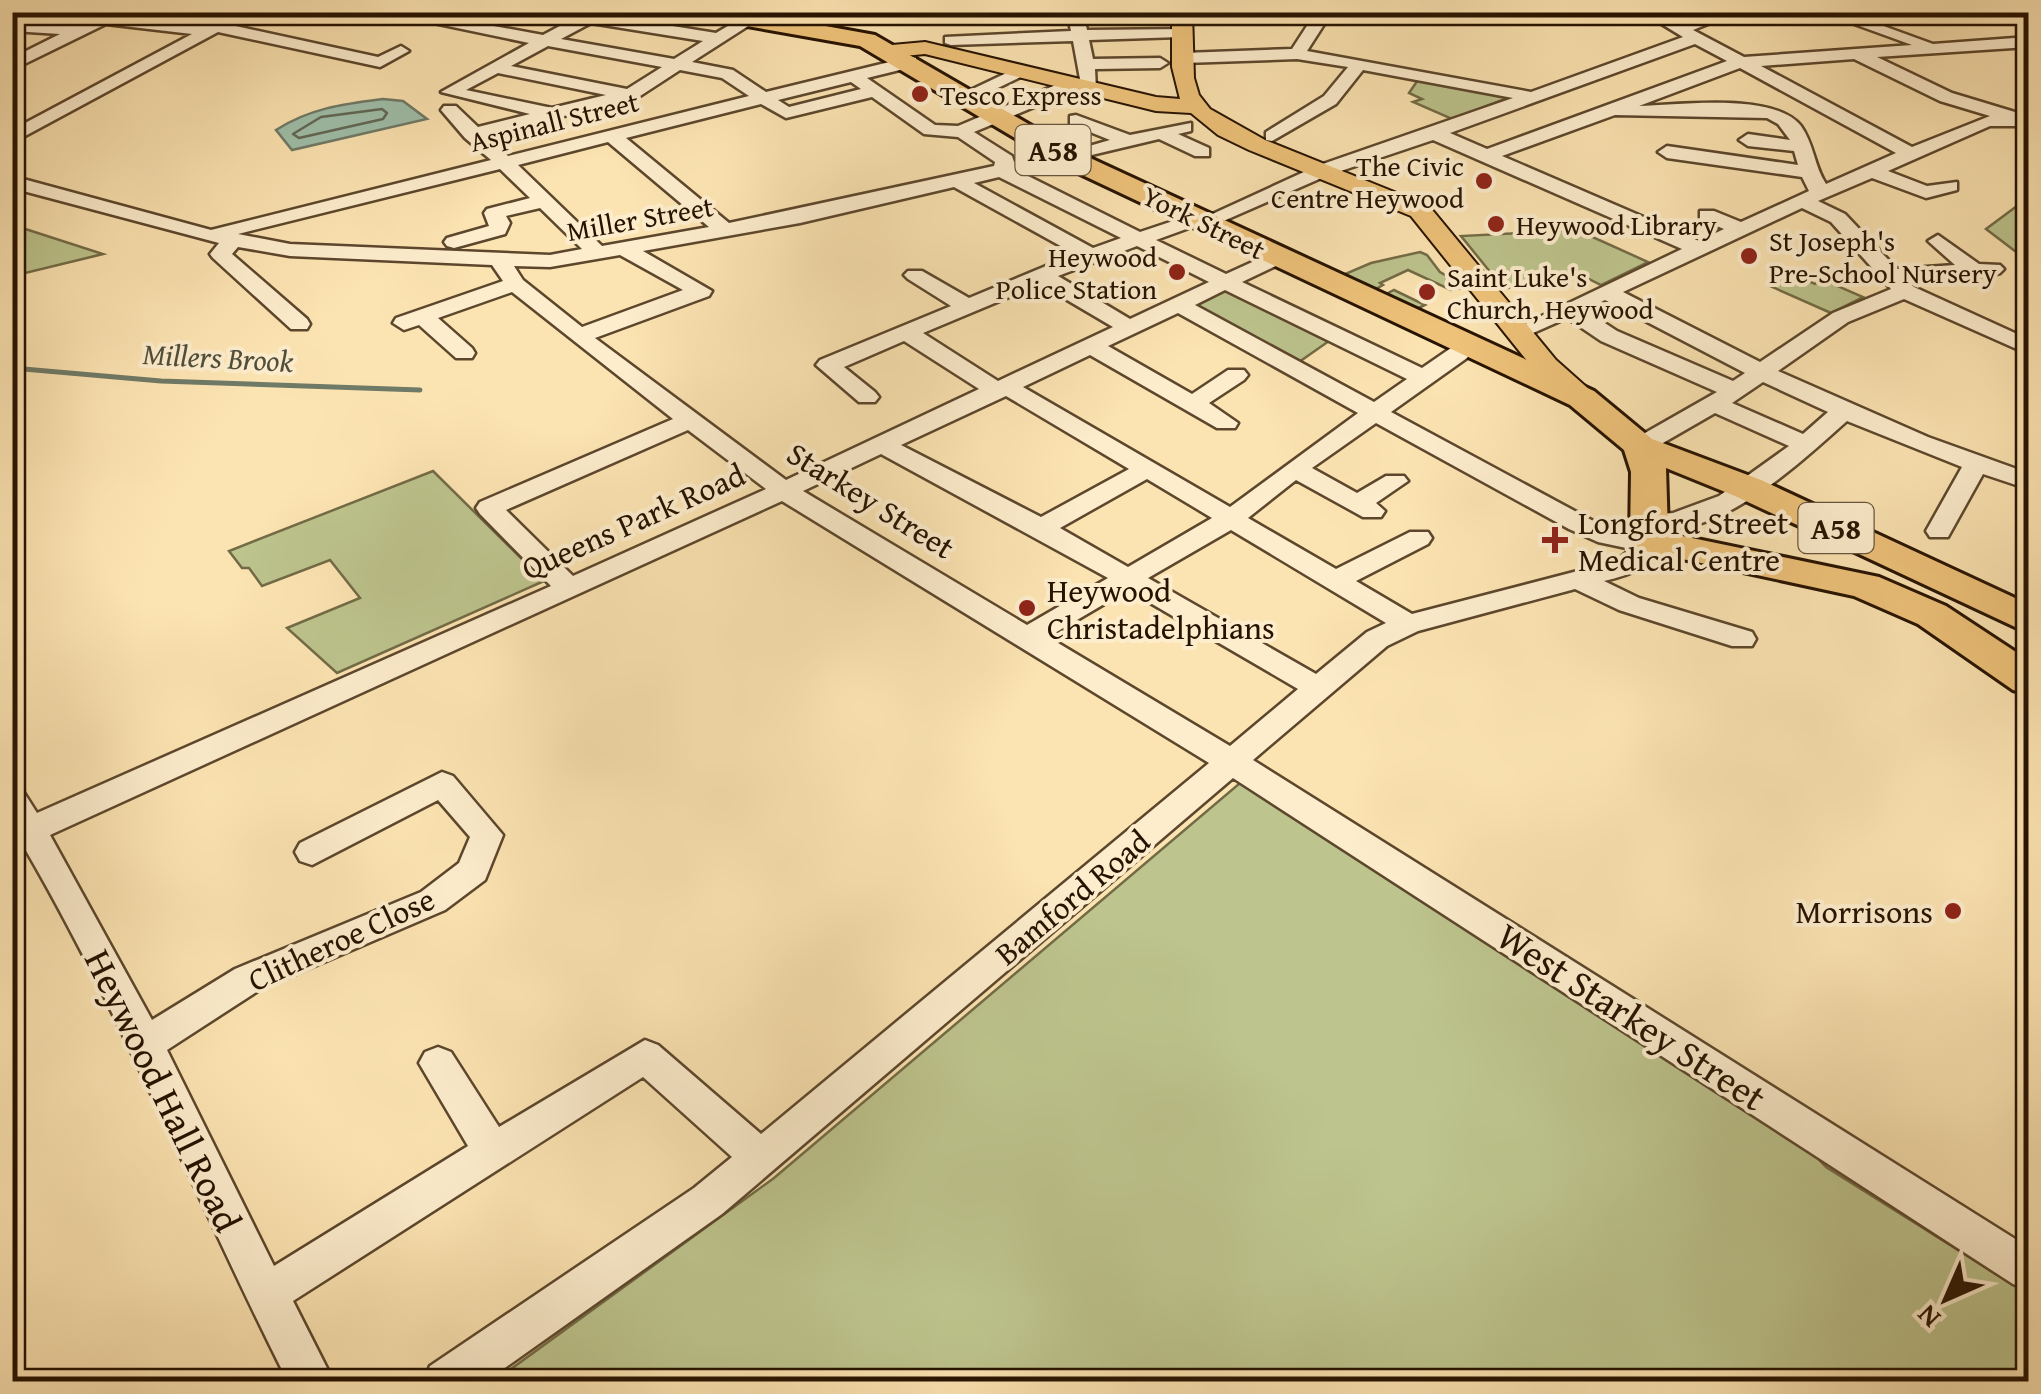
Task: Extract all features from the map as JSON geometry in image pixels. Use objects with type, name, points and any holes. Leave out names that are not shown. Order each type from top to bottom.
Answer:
[{"type":"highway","name":"A58","points":[[707,12],[747,16]]},
{"type":"highway","name":"York Street","points":[[747,16],[867,40],[967,96],[1058,158],[1193,223],[1278,258],[1464,350],[1582,398],[1640,446]]},
{"type":"highway","points":[[1464,350],[1500,347],[1517,332]]},
{"type":"highway","points":[[1464,350],[1546,366]]},
{"type":"highway","name":"A58","points":[[1640,446],[1748,488],[2028,620]]},
{"type":"highway","points":[[1640,446],[1649,472],[1648,532]]},
{"type":"highway","name":"A58","points":[[1648,532],[1682,551],[1864,586],[1898,598],[1932,615],[2028,680]]},
{"type":"main road","points":[[1181,22],[1190,117]]},
{"type":"main road","points":[[901,57],[926,48],[1025,70],[1084,78],[1327,170],[1420,210],[1546,366],[1582,398]]},
{"type":"street","points":[[12,138],[244,12]]},
{"type":"street","points":[[388,12],[726,74],[786,113],[876,91]]},
{"type":"street","points":[[1075,12],[1084,78]]},
{"type":"street","points":[[1298,54],[1324,12]]},
{"type":"street","points":[[1380,12],[1414,18]]},
{"type":"street","points":[[1649,12],[1910,154]]},
{"type":"street","points":[[867,397],[828,365],[1090,255],[1193,223],[1534,96],[1731,12]]},
{"type":"street","points":[[1828,12],[1937,48]]},
{"type":"street","points":[[2024,12],[2028,22]]},
{"type":"street","points":[[12,64],[111,16],[213,29],[380,62],[402,52]]},
{"type":"street","points":[[450,101],[497,68],[594,16],[652,22],[718,38]]},
{"type":"street","points":[[471,134],[631,94],[747,16]]},
{"type":"street","points":[[942,20],[981,36]]},
{"type":"street","points":[[951,40],[1078,34],[1181,22]]},
{"type":"street","points":[[12,26],[78,32]]},
{"type":"street","points":[[1308,36],[1327,39]]},
{"type":"street","points":[[1486,156],[1741,62],[2028,42]]},
{"type":"street","points":[[1184,58],[1298,54],[1534,96],[1593,116]]},
{"type":"street","points":[[1859,54],[1946,97],[2022,115]]},
{"type":"street","name":"Aspinall Street","points":[[222,238],[852,75],[901,57]]},
{"type":"street","points":[[962,132],[968,126],[1084,78],[1160,63]]},
{"type":"street","points":[[1272,136],[1330,100],[1360,63]]},
{"type":"street","points":[[497,68],[631,94],[665,122]]},
{"type":"street","points":[[967,96],[1025,70]]},
{"type":"street","points":[[852,75],[933,131],[962,132],[1005,160],[1003,170],[1423,377]]},
{"type":"street","points":[[450,101],[553,114]]},
{"type":"street","points":[[450,101],[471,134],[599,254]]},
{"type":"street","points":[[1613,108],[1643,114],[1763,111],[1788,120],[1803,147],[1816,186],[1825,191]]},
{"type":"street","points":[[1517,332],[1870,171],[1996,119],[2022,115]]},
{"type":"street","points":[[1268,116],[1290,126]]},
{"type":"street","points":[[1108,117],[1082,122],[1128,140]]},
{"type":"street","name":"Miller Street","points":[[12,182],[222,238],[290,250],[550,261],[726,231],[956,181],[1161,133],[1190,117]]},
{"type":"street","points":[[1433,132],[1700,250]]},
{"type":"street","points":[[1161,133],[1202,152]]},
{"type":"street","points":[[612,135],[726,231]]},
{"type":"street","points":[[1803,147],[1693,140],[1676,153],[1720,168],[1809,172]]},
{"type":"street","points":[[1870,171],[1922,191],[1950,186]]},
{"type":"street","points":[[956,181],[1090,255]]},
{"type":"street","points":[[469,259],[448,238],[498,230],[500,223],[494,213],[543,201]]},
{"type":"street","points":[[1802,201],[1838,218],[1899,284],[2028,346]]},
{"type":"street","points":[[1706,215],[1742,230]]},
{"type":"street","points":[[222,238],[220,254],[298,324]]},
{"type":"street","points":[[1899,284],[1983,269],[1941,248]]},
{"type":"street","points":[[579,336],[701,292],[626,250]]},
{"type":"street","name":"Queens Park Road","points":[[18,822],[569,588],[1182,306],[1278,258]]},
{"type":"street","name":"Starkey Street","points":[[500,261],[515,284],[579,336],[784,491],[1234,763]]},
{"type":"street","points":[[915,275],[965,305]]},
{"type":"street","points":[[1040,275],[1132,328]]},
{"type":"street","points":[[464,353],[413,320],[515,284]]},
{"type":"street","points":[[1640,446],[1725,397],[1838,320],[1894,293],[1899,284]]},
{"type":"street","points":[[1608,293],[1844,411],[1976,464],[2028,480]]},
{"type":"street","points":[[1182,306],[1528,496],[1608,538],[1632,543],[1648,532],[1713,508],[1748,488],[1844,411]]},
{"type":"street","points":[[1570,310],[1609,336],[1805,444]]},
{"type":"street","points":[[904,332],[1116,451],[1408,624]]},
{"type":"street","points":[[1093,347],[1226,423]]},
{"type":"street","points":[[1028,636],[1230,519],[1294,468],[1464,350]]},
{"type":"street","points":[[1192,404],[1236,375]]},
{"type":"street","points":[[569,588],[489,508],[690,421]]},
{"type":"street","points":[[882,445],[1041,528],[1318,688]]},
{"type":"street","points":[[1939,530],[1976,464]]},
{"type":"street","points":[[1294,468],[1365,507],[1395,481]]},
{"type":"street","points":[[1041,528],[1146,469]]},
{"type":"street","name":"Bamford Road","points":[[446,1382],[708,1200],[761,1158],[1234,763],[1376,639],[1408,624],[1626,567],[1641,558],[1648,532]]},
{"type":"street","points":[[1337,580],[1386,551],[1420,538]]},
{"type":"street","points":[[1580,580],[1629,604],[1742,639]]},
{"type":"street","name":"West Starkey Street","points":[[1234,763],[2028,1270]]},
{"type":"street","name":"Clitheroe Close","points":[[145,1044],[248,980],[433,902],[473,871],[487,835],[442,784],[312,852]]},
{"type":"street","name":"Heywood Hall Road","points":[[18,822],[145,1044],[265,1295],[312,1382]]},
{"type":"street","points":[[265,1295],[645,1056],[761,1158]]},
{"type":"street","points":[[438,1062],[494,1152]]},
{"type":"green space","points":[[1420,77],[1501,93],[1508,98],[1452,119],[1413,102],[1422,99],[1409,93]]},
{"type":"green space","points":[[2021,203],[2028,206],[2028,261],[1986,229]]},
{"type":"green space","points":[[13,225],[103,254],[13,276]]},
{"type":"green space","points":[[1577,230],[1648,262],[1601,285],[1573,271],[1504,289],[1461,236]]},
{"type":"green space","points":[[1420,252],[1440,272],[1466,287],[1451,290],[1408,270],[1380,283],[1383,285],[1376,289],[1386,294],[1394,290],[1425,305],[1408,313],[1338,277],[1371,263]]},
{"type":"green space","points":[[1788,273],[1815,284],[1824,280],[1863,297],[1831,313],[1770,286],[1774,284],[1770,282]]},
{"type":"green space","points":[[1227,290],[1329,341],[1299,362],[1193,307]]},
{"type":"green space","points":[[433,471],[544,581],[337,673],[287,628],[360,598],[330,560],[262,586],[229,551]]},
{"type":"green space","points":[[1240,783],[1808,1148],[1826,1167],[2028,1294],[2028,1381],[493,1382],[774,1178]]},
{"type":"water","points":[[383,99],[403,101],[427,119],[292,150],[276,130],[315,112]]},
{"type":"waterway","name":"Millers Brook","points":[[12,368],[161,381],[420,390]]},
{"type":"place","name":"Tesco Express","points":[[920,94]]},
{"type":"place","name":"The Civic Centre Heywood","points":[[1484,181]]},
{"type":"place","name":"Heywood Library","points":[[1496,224]]},
{"type":"place","name":"St Joseph's Pre-School Nursery","points":[[1749,256]]},
{"type":"place","name":"Heywood Police Station","points":[[1177,272]]},
{"type":"place","name":"Saint Luke's Church, Heywood","points":[[1427,292]]},
{"type":"place","name":"Longford Street Medical Centre","points":[[1555,540]]},
{"type":"place","name":"Heywood Christadelphians","points":[[1027,608]]},
{"type":"place","name":"Morrisons","points":[[1953,911]]}]
